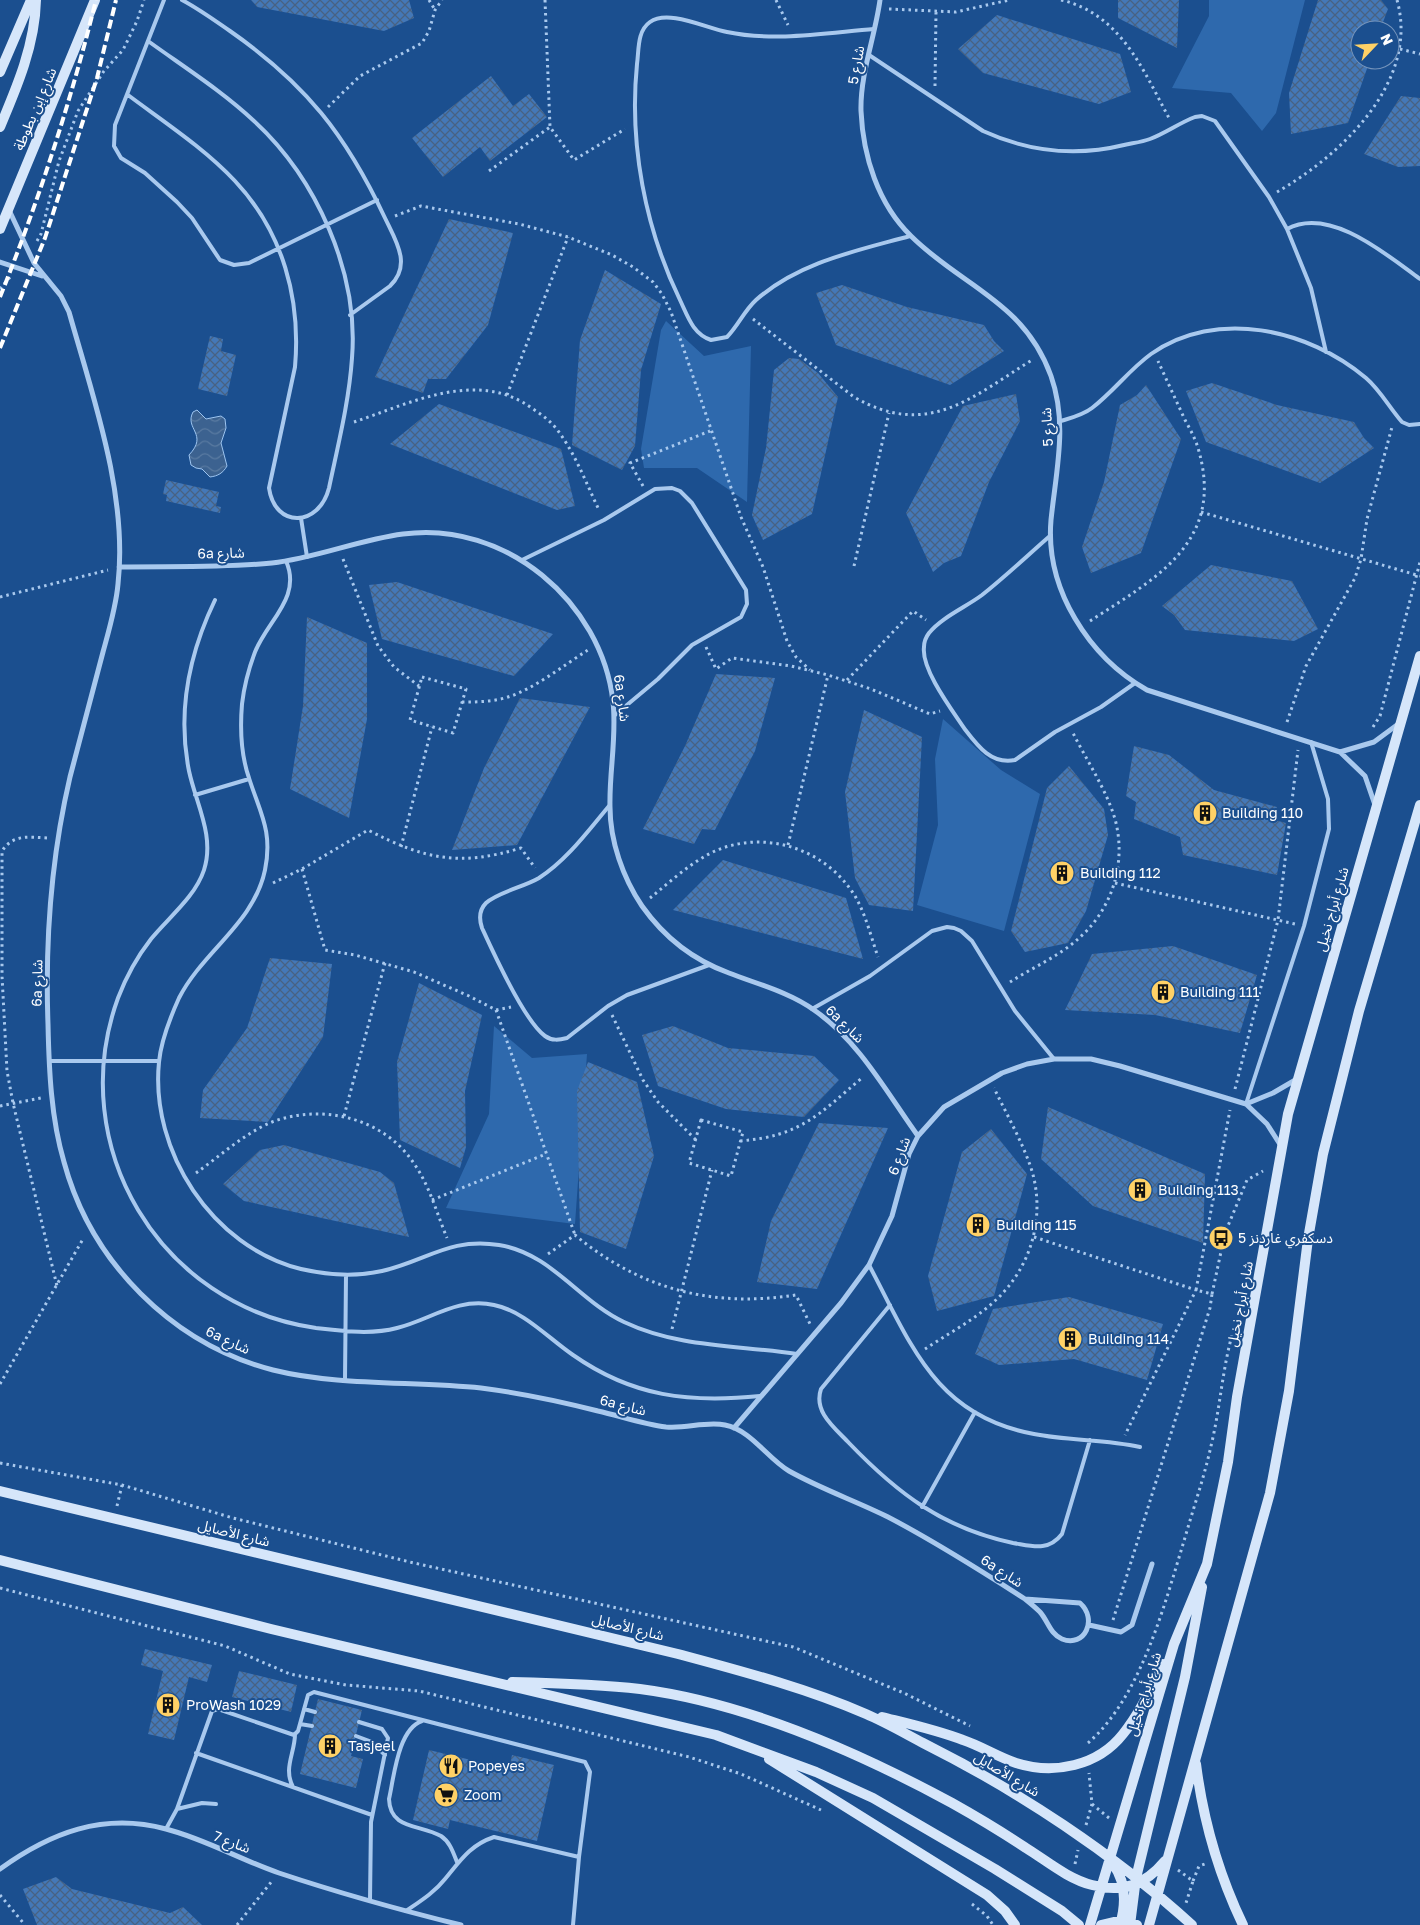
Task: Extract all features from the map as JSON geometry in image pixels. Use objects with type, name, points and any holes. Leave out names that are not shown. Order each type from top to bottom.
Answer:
[{"type":"main road","points":[[0,72],[31,0]]},
{"type":"main road","points":[[0,127],[28,52],[33,33],[36,0]]},
{"type":"main road","name":"شارع إبن بطوطة","points":[[0,229],[95,0]]},
{"type":"main road","name":"شارع أبراج نخيل","points":[[1090,1925],[1174,1644],[1207,1564],[1228,1462],[1239,1389],[1282,1148],[1298,1079],[1420,656]]},
{"type":"main road","points":[[1149,1925],[1270,1493],[1289,1391],[1310,1222],[1334,1106],[1359,1012],[1420,805]]},
{"type":"main road","name":"شارع الأصايل","points":[[0,1491],[678,1654],[761,1677],[866,1714],[958,1760],[1031,1804],[1110,1860],[1134,1884],[1158,1895],[1192,1925]]},
{"type":"main road","points":[[0,1560],[488,1681],[683,1726],[749,1747],[816,1772],[873,1798],[995,1869],[1062,1911],[1079,1925]]},
{"type":"main road","points":[[1101,1925],[1128,1923],[1134,1884],[1185,1677],[1207,1564]]},
{"type":"main road","points":[[866,1714],[940,1731],[1015,1762],[1038,1768],[1062,1768],[1084,1762],[1106,1751],[1123,1735],[1137,1714],[1174,1644]]},
{"type":"main road","points":[[488,1681],[589,1684],[641,1689],[694,1699],[753,1716],[826,1743],[906,1779],[1010,1837],[1071,1877],[1101,1887],[1134,1884],[1168,1858]]},
{"type":"main road","points":[[749,1747],[988,1895],[1005,1911],[1015,1925]]},
{"type":"main road","points":[[1195,1758],[1198,1784],[1216,1858],[1231,1902],[1243,1925]]},
{"type":"main road","points":[[1110,1860],[1134,1884]]},
{"type":"street","name":"شارع 5","points":[[880,0],[861,108],[867,154],[884,198],[895,218],[910,236],[932,254],[1007,309],[1026,330],[1041,354],[1051,376],[1061,421],[1061,445],[1051,535],[1052,554],[1062,592],[1081,627],[1105,658],[1135,683],[1160,695],[1340,752],[1365,776],[1375,808]]},
{"type":"street","name":"6a شارع","points":[[8,209],[29,253],[43,276],[61,296],[69,312],[101,426],[114,491],[119,567],[112,619],[72,771],[58,838],[49,927],[49,1061],[52,1096],[64,1163],[75,1196],[90,1227],[108,1257],[130,1284],[155,1308],[182,1329],[212,1347],[244,1361],[277,1371],[345,1379],[478,1388],[546,1399],[668,1427],[720,1424],[734,1428],[745,1434],[766,1455],[790,1471],[914,1531],[1025,1599]]},
{"type":"street","name":"6a شارع","points":[[0,262],[43,276]]},
{"type":"street","name":"6a شارع","points":[[119,567],[286,561],[390,537],[424,533],[445,534],[485,543],[522,560],[564,594],[579,614],[596,644],[609,679],[615,715],[610,806],[611,827],[622,867],[641,904],[671,939],[689,954],[709,965],[779,992],[812,1008],[838,1029],[871,1070],[918,1136]]},
{"type":"street","points":[[1340,752],[1363,747],[1384,736],[1401,721]]},
{"type":"street","name":"شارع 6","points":[[734,1428],[815,1333],[869,1265],[889,1224],[909,1154],[918,1136],[944,1107],[990,1080],[1014,1068],[1054,1059],[1078,1058],[1105,1062],[1246,1104],[1267,1124],[1282,1148]]},
{"type":"street","points":[[1246,1104],[1273,1093],[1298,1079]]},
{"type":"street","points":[[1088,1625],[1121,1632],[1132,1625],[1152,1564]]},
{"type":"street","points":[[1025,1599],[1080,1603],[1088,1613],[1088,1625],[1082,1636],[1076,1639],[1064,1640],[1053,1633],[1039,1612],[1025,1599]]},
{"type":"street","name":"شارع 7","points":[[0,1869],[21,1854],[62,1832],[99,1824],[136,1824],[166,1829],[278,1872],[406,1911],[461,1925]]},
{"type":"lane","points":[[164,0],[113,132],[114,146],[117,152],[178,202],[192,218],[220,260],[227,264],[242,265],[377,200]]},
{"type":"lane","points":[[182,0],[266,58],[286,75],[322,113],[353,155],[377,200],[402,258],[400,274],[390,286],[350,314]]},
{"type":"lane","points":[[874,29],[764,36],[731,33],[672,17],[657,18],[645,27],[640,41],[636,77],[635,123],[638,157],[651,224],[675,290],[692,326],[703,338],[720,340],[733,331],[744,312],[778,283],[805,268],[910,236]]},
{"type":"lane","points":[[128,95],[205,154],[235,181],[260,213],[279,248],[291,287],[297,347],[295,367],[269,488],[270,498],[282,513],[292,517],[301,518],[317,512],[327,498],[342,426],[352,358],[350,314],[342,269],[327,225],[296,170],[255,121],[231,101],[148,42]]},
{"type":"lane","points":[[869,55],[983,131],[1001,139],[1039,150],[1079,152],[1116,147],[1150,139],[1195,117],[1209,118],[1215,121],[1269,197],[1288,229],[1311,288],[1326,352]]},
{"type":"lane","points":[[1288,229],[1309,222],[1337,228],[1374,246],[1420,278]]},
{"type":"lane","points":[[1061,421],[1091,408],[1132,368],[1166,345],[1200,332],[1240,327],[1283,335],[1326,352],[1366,378],[1396,414],[1409,425],[1420,424]]},
{"type":"lane","points":[[522,560],[604,520],[648,493],[663,487],[672,488],[686,496],[746,590],[747,604],[741,616],[702,638],[682,653],[658,679],[615,715]]},
{"type":"lane","points":[[301,518],[307,557]]},
{"type":"lane","points":[[1051,535],[988,590],[935,627],[925,641],[924,657],[950,707],[985,753],[998,760],[1014,760],[1068,724],[1101,707],[1135,683]]},
{"type":"lane","points":[[286,561],[291,572],[291,591],[255,652],[242,702],[243,754],[249,779],[263,813],[267,832],[268,852],[259,890],[242,920],[201,962],[189,980],[170,1019],[159,1061],[158,1086],[164,1126],[175,1158],[186,1180],[216,1218],[254,1249],[298,1268],[346,1275],[391,1269],[450,1246],[486,1243],[505,1246],[539,1260],[554,1270],[599,1308],[626,1323],[670,1339],[703,1345],[797,1354]]},
{"type":"lane","points":[[215,600],[195,646],[185,696],[185,746],[195,795],[206,830],[208,848],[205,866],[199,883],[151,940],[127,977],[112,1018],[104,1061],[104,1123],[112,1153],[123,1182],[138,1210],[156,1236],[177,1259],[200,1279],[247,1307],[284,1321],[314,1328],[363,1332],[398,1328],[456,1305],[484,1303],[511,1311],[596,1370],[642,1389],[691,1400],[760,1396]]},
{"type":"lane","points":[[1246,1104],[1304,926],[1326,844],[1329,814],[1325,784],[1310,742]]},
{"type":"lane","points":[[195,795],[249,779]]},
{"type":"lane","points":[[610,806],[568,854],[540,877],[487,902],[480,914],[482,928],[490,946],[522,1005],[544,1035],[559,1040],[574,1033],[608,1006],[637,990],[709,965]]},
{"type":"lane","points":[[812,1008],[883,968],[932,931],[947,927],[954,928],[961,931],[972,941],[1019,1017],[1054,1059]]},
{"type":"lane","points":[[49,1061],[159,1061]]},
{"type":"lane","points":[[869,1265],[916,1355],[942,1387],[975,1412],[994,1422],[1034,1434],[1121,1442],[1140,1446]]},
{"type":"lane","points":[[345,1379],[346,1275]]},
{"type":"lane","points":[[890,1305],[825,1384],[818,1403],[824,1416],[869,1463],[885,1479],[922,1507],[951,1523],[983,1535],[1032,1547],[1052,1544],[1062,1534],[1090,1440]]},
{"type":"lane","points":[[922,1507],[975,1412]]},
{"type":"lane","points":[[294,1787],[290,1781],[288,1767],[295,1734],[300,1724],[308,1695],[314,1692],[585,1762],[590,1772],[579,1857],[573,1925]]},
{"type":"lane","points":[[166,1829],[177,1809],[210,1713],[216,1709],[295,1734]]},
{"type":"lane","points":[[304,1709],[315,1712]]},
{"type":"lane","points":[[422,1721],[410,1727],[404,1738],[389,1799],[389,1808],[393,1816],[402,1824],[441,1836],[448,1843],[457,1862]]},
{"type":"lane","points":[[359,1722],[382,1729],[388,1738],[372,1815],[370,1900]]},
{"type":"lane","points":[[300,1724],[312,1726]]},
{"type":"lane","points":[[356,1736],[372,1742],[385,1754]]},
{"type":"lane","points":[[196,1753],[372,1815]]},
{"type":"lane","points":[[177,1809],[202,1802],[216,1804]]},
{"type":"lane","points":[[406,1911],[434,1890],[457,1862],[474,1846],[494,1837],[579,1857]]},
{"type":"path","points":[[29,253],[41,234],[59,161],[78,111],[104,71],[122,50],[137,21],[144,0]]},
{"type":"path","points":[[429,0],[435,10]]},
{"type":"path","points":[[322,113],[360,76],[422,43],[429,31],[435,10],[442,0]]},
{"type":"path","points":[[545,0],[550,127],[574,160],[635,123]]},
{"type":"path","points":[[776,0],[792,35]]},
{"type":"path","points":[[879,8],[936,12],[970,10],[1009,0]]},
{"type":"path","points":[[1063,0],[1096,15],[1118,32],[1132,49],[1174,127]]},
{"type":"path","points":[[1397,0],[1401,26],[1400,49],[1420,54]]},
{"type":"path","points":[[934,99],[936,12]]},
{"type":"path","points":[[1269,197],[1308,174],[1363,122],[1387,89],[1395,70]]},
{"type":"path","points":[[489,171],[550,127]]},
{"type":"path","points":[[386,220],[421,206],[519,224],[568,237],[612,255],[633,267],[653,282],[662,294],[670,312],[710,431],[741,517],[763,567],[787,641],[796,657],[810,670]]},
{"type":"path","points":[[507,395],[568,237]]},
{"type":"path","points":[[0,289],[19,267]]},
{"type":"path","points":[[744,312],[854,397],[871,407],[907,416],[944,412],[961,405],[1041,354]]},
{"type":"path","points":[[1081,627],[1153,580],[1174,561],[1190,538],[1201,512],[1204,475],[1198,445],[1154,352]]},
{"type":"path","points":[[342,426],[444,392],[479,390],[507,395],[533,408],[560,433],[604,520]]},
{"type":"path","points":[[854,566],[889,413]]},
{"type":"path","points":[[1283,734],[1306,666],[1316,644],[1345,598],[1361,559],[1367,519],[1396,414]]},
{"type":"path","points":[[648,493],[630,463],[710,431]]},
{"type":"path","points":[[1201,512],[1418,576]]},
{"type":"path","points":[[339,549],[378,646],[394,667],[419,686]]},
{"type":"path","points":[[1363,747],[1380,716],[1418,576],[1420,562]]},
{"type":"path","points":[[0,597],[119,567]]},
{"type":"path","points":[[847,680],[913,611],[935,627]]},
{"type":"path","points":[[702,638],[716,669],[732,658],[810,670],[847,680],[930,714],[950,707]]},
{"type":"path","points":[[462,702],[488,702],[509,697],[525,690],[596,644]]},
{"type":"path","points":[[788,845],[828,675]]},
{"type":"path","points":[[422,677],[466,689],[462,702],[453,733],[410,720],[422,677]]},
{"type":"path","points":[[1001,988],[1077,941],[1094,924],[1107,904],[1115,883],[1119,847],[1114,818],[1068,724]]},
{"type":"path","points":[[401,847],[432,726]]},
{"type":"path","points":[[1121,1442],[1196,1290],[1232,1100],[1278,920],[1300,739]]},
{"type":"path","points":[[259,890],[302,869],[368,830],[401,847],[436,857],[479,858],[521,848],[540,877]]},
{"type":"path","points":[[56,1286],[13,1103],[3,1024],[2,851],[6,844],[14,838],[58,838]]},
{"type":"path","points":[[641,904],[698,861],[714,852],[732,845],[751,842],[788,845],[819,859],[845,882],[862,912],[883,968]]},
{"type":"path","points":[[302,869],[325,950],[385,963],[442,983],[496,1010],[522,1005]]},
{"type":"path","points":[[1115,883],[1304,926]]},
{"type":"path","points":[[344,1116],[385,963]]},
{"type":"path","points":[[608,1006],[643,1080],[658,1102],[696,1140]]},
{"type":"path","points":[[496,1010],[574,1236],[598,1255],[618,1266],[661,1286],[682,1292],[727,1299],[750,1300],[796,1295],[815,1333]]},
{"type":"path","points":[[740,1141],[769,1139],[792,1131],[813,1119],[871,1070]]},
{"type":"path","points":[[916,1355],[998,1298],[1021,1270],[1034,1237],[1036,1200],[1032,1171],[990,1080]]},
{"type":"path","points":[[0,1106],[52,1096]]},
{"type":"path","points":[[1230,1111],[1237,1114]]},
{"type":"path","points":[[186,1180],[250,1135],[271,1123],[295,1115],[344,1116],[364,1122],[400,1146],[418,1169],[450,1246]]},
{"type":"path","points":[[702,1120],[743,1132],[740,1141],[731,1176],[689,1163],[702,1120]]},
{"type":"path","points":[[432,1200],[546,1154]]},
{"type":"path","points":[[1262,1180],[1264,1164]]},
{"type":"path","points":[[670,1339],[712,1170]]},
{"type":"path","points":[[1110,1631],[1212,1294],[1225,1233],[1247,1180],[1263,1171]]},
{"type":"path","points":[[0,1384],[90,1227]]},
{"type":"path","points":[[539,1260],[574,1236]]},
{"type":"path","points":[[1034,1237],[1212,1294]]},
{"type":"path","points":[[1092,1804],[1090,1776],[1079,1751],[1107,1727],[1144,1661],[1160,1619],[1211,1445],[1223,1366],[1234,1329]]},
{"type":"path","points":[[0,1463],[122,1485],[178,1500],[233,1518],[414,1563],[793,1647],[904,1693],[975,1729]]},
{"type":"path","points":[[113,1518],[122,1485]]},
{"type":"path","points":[[0,1588],[225,1646],[290,1674],[346,1685],[420,1691],[689,1757],[741,1774],[824,1812]]},
{"type":"path","points":[[1193,1881],[1199,1866],[1216,1858]]},
{"type":"path","points":[[237,1925],[257,1902],[278,1872]]},
{"type":"path","points":[[0,1895],[25,1925]]},
{"type":"path","points":[[965,1899],[987,1916],[992,1925]]},
{"type":"shaded area","points":[[1209,0],[1305,0],[1276,113],[1262,131],[1231,93],[1172,88],[1209,16]]},
{"type":"shaded area","points":[[666,321],[704,356],[751,346],[747,502],[697,468],[644,468],[641,449],[661,330]]},
{"type":"shaded area","points":[[943,719],[1001,770],[1040,794],[1004,931],[917,905],[938,825],[935,759]]},
{"type":"shaded area","points":[[494,1026],[532,1058],[587,1054],[575,1224],[446,1208],[489,1114]]},
{"type":"water","points":[[197,410],[206,419],[221,416],[225,419],[226,428],[221,443],[227,466],[222,472],[213,477],[210,477],[202,469],[191,465],[189,455],[195,448],[197,437],[191,423],[191,418],[193,412]]},
{"type":"building","points":[[251,0],[409,0],[414,18],[384,31],[257,7]]},
{"type":"building","points":[[1118,0],[1179,0],[1177,48],[1118,18]]},
{"type":"building","points":[[1318,0],[1381,0],[1388,9],[1384,20],[1350,20],[1350,70],[1367,70],[1348,123],[1291,134],[1289,93]]},
{"type":"building","points":[[997,15],[1120,54],[1131,92],[1099,104],[983,73],[958,49]]},
{"type":"building","points":[[491,76],[513,106],[529,94],[547,117],[490,161],[480,147],[443,177],[412,138]]},
{"type":"building","points":[[1401,96],[1420,98],[1420,166],[1398,167],[1364,154]]},
{"type":"building","points":[[449,219],[513,233],[488,325],[446,379],[428,379],[423,393],[375,377]]},
{"type":"building","points":[[605,270],[661,304],[641,370],[635,446],[622,470],[572,445],[580,340]]},
{"type":"building","points":[[842,285],[907,307],[984,325],[994,341],[1004,351],[950,385],[836,345],[816,293]]},
{"type":"building","points":[[210,336],[223,339],[221,351],[236,355],[227,396],[198,389]]},
{"type":"building","points":[[789,358],[799,359],[818,373],[838,397],[812,514],[763,540],[752,515],[766,448],[774,370]]},
{"type":"building","points":[[1212,383],[1277,405],[1354,422],[1364,438],[1374,448],[1320,483],[1206,442],[1186,391]]},
{"type":"building","points":[[1146,385],[1181,439],[1141,553],[1091,573],[1082,547],[1104,482],[1120,405],[1137,395]]},
{"type":"building","points":[[1016,394],[1020,421],[989,482],[961,556],[944,563],[933,572],[906,513],[963,406]]},
{"type":"building","points":[[439,404],[561,449],[575,506],[557,510],[390,444]]},
{"type":"building","points":[[166,480],[219,492],[216,506],[221,507],[220,513],[166,501],[167,495],[163,494]]},
{"type":"building","points":[[1211,565],[1292,581],[1318,629],[1294,641],[1185,630],[1174,615],[1162,606]]},
{"type":"building","points":[[397,582],[553,634],[514,676],[382,639],[369,585]]},
{"type":"building","points":[[307,617],[367,643],[367,719],[349,818],[290,789],[303,706]]},
{"type":"building","points":[[716,674],[775,678],[755,751],[715,830],[702,829],[694,844],[643,829],[685,746]]},
{"type":"building","points":[[520,698],[590,707],[517,845],[452,850],[484,768]]},
{"type":"building","points":[[864,710],[922,737],[913,911],[869,905],[855,878],[845,792]]},
{"type":"building","name":"Building 110","points":[[1134,746],[1169,755],[1214,790],[1277,807],[1275,820],[1286,823],[1277,875],[1183,855],[1180,837],[1134,819],[1136,802],[1126,796]]},
{"type":"building","name":"Building 112","points":[[1069,766],[1104,809],[1108,835],[1086,911],[1068,943],[1025,952],[1011,931],[1047,788]]},
{"type":"building","points":[[723,860],[846,898],[863,959],[673,910]]},
{"type":"building","name":"Building 111","points":[[1173,946],[1257,975],[1240,1033],[1155,1015],[1065,1010],[1092,954]]},
{"type":"building","points":[[270,958],[332,964],[323,1037],[268,1122],[200,1118],[203,1090],[247,1028]]},
{"type":"building","points":[[419,983],[482,1015],[465,1091],[466,1147],[460,1168],[400,1140],[397,1062]]},
{"type":"building","points":[[673,1026],[728,1048],[814,1056],[839,1080],[804,1117],[726,1109],[658,1086],[642,1035]]},
{"type":"building","points":[[588,1062],[637,1082],[654,1156],[626,1249],[580,1232],[577,1091]]},
{"type":"building","name":"Building 113","points":[[1048,1107],[1205,1174],[1203,1243],[1093,1206],[1041,1159]]},
{"type":"building","points":[[819,1123],[888,1128],[817,1289],[757,1282],[771,1221]]},
{"type":"building","name":"Building 115","points":[[991,1129],[1027,1174],[994,1296],[937,1311],[928,1276],[962,1152]]},
{"type":"building","points":[[284,1145],[380,1172],[394,1183],[409,1237],[244,1201],[223,1184],[260,1150]]},
{"type":"building","name":"Building 114","points":[[1069,1297],[1163,1324],[1147,1380],[1074,1359],[999,1365],[975,1354],[993,1309]]},
{"type":"building","points":[[145,1649],[212,1665],[207,1682],[189,1677],[174,1740],[148,1734],[163,1671],[141,1665]]},
{"type":"building","points":[[239,1671],[297,1685],[291,1712],[232,1697]]},
{"type":"building","name":"Tasjeel","points":[[318,1699],[362,1710],[351,1756],[363,1759],[356,1788],[300,1774]]},
{"type":"building","points":[[429,1750],[509,1769],[512,1755],[554,1765],[537,1841],[450,1820],[448,1829],[413,1820]]},
{"type":"building","points":[[56,1877],[72,1889],[170,1913],[183,1907],[202,1925],[37,1925],[23,1889]]},
{"type":"railway","points":[[0,297],[28,224],[53,150],[96,0]]},
{"type":"railway","points":[[0,348],[45,238],[97,78],[116,0]]},
{"type":"place","name":"Building 110","points":[[1205,813]]},
{"type":"place","name":"Building 112","points":[[1062,873]]},
{"type":"place","name":"Building 111","points":[[1163,992]]},
{"type":"place","name":"Building 113","points":[[1140,1190]]},
{"type":"place","name":"Building 115","points":[[978,1225]]},
{"type":"place","name":"دسكفري غاردنز 5","points":[[1221,1238]]},
{"type":"place","name":"Building 114","points":[[1070,1339]]},
{"type":"place","name":"ProWash 1029","points":[[168,1705]]},
{"type":"place","name":"Tasjeel","points":[[330,1746]]},
{"type":"place","name":"Popeyes","points":[[451,1766]]},
{"type":"place","name":"Zoom","points":[[446,1795]]}]
